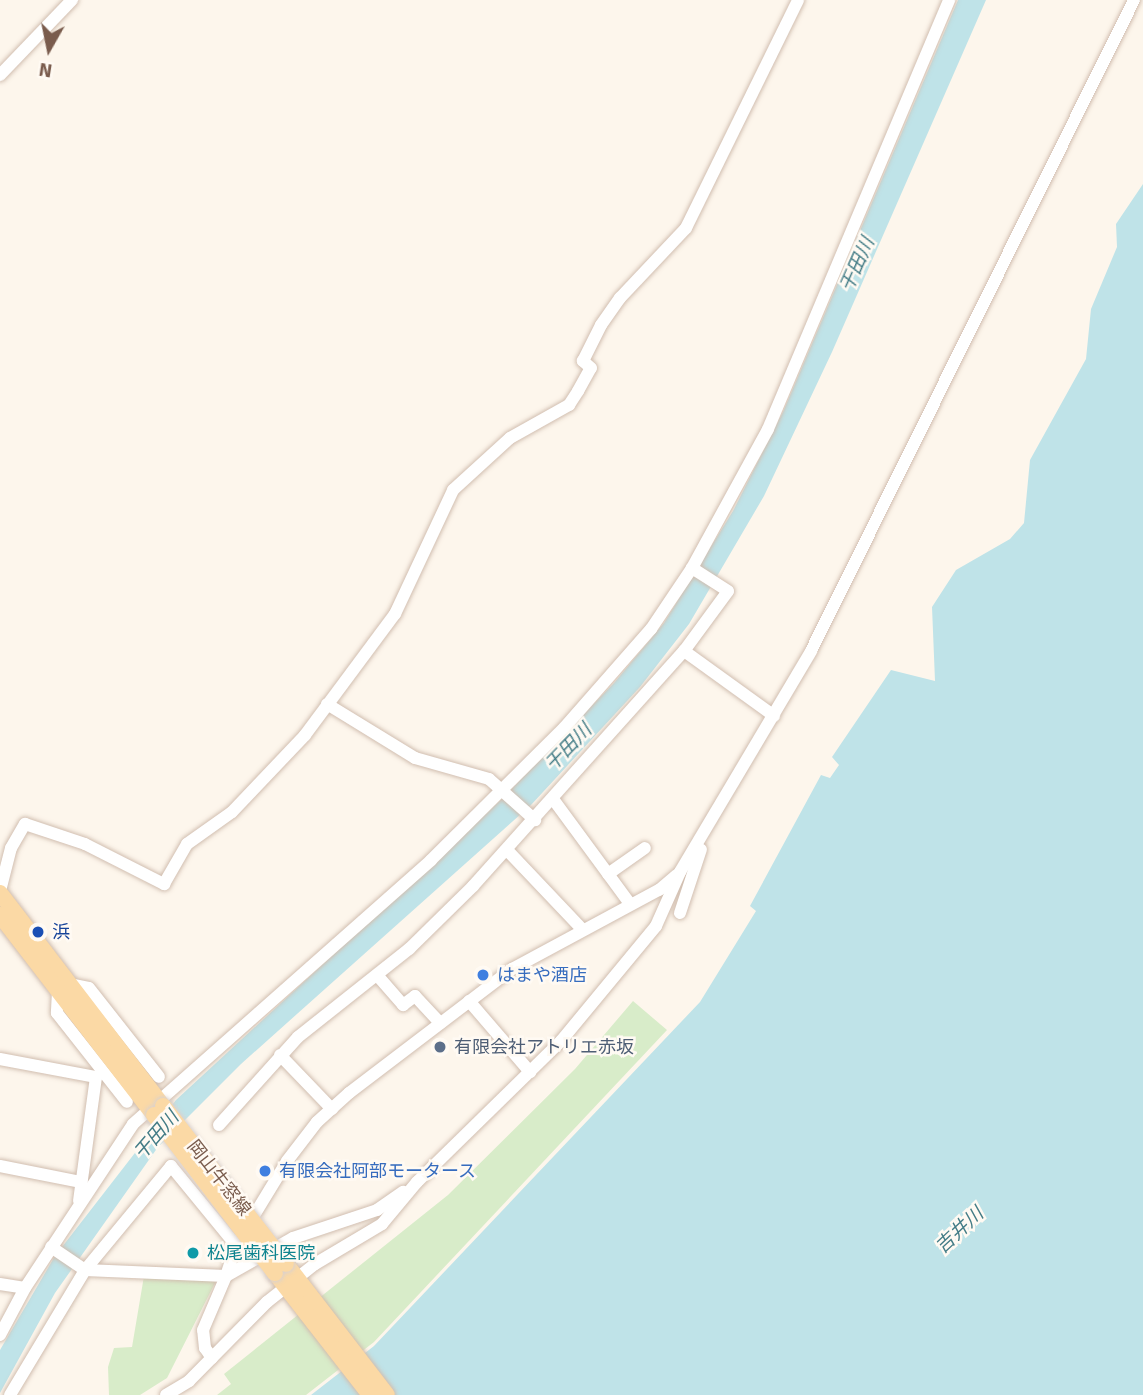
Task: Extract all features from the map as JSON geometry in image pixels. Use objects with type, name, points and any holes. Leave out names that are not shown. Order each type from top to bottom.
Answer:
[{"type":"main road","name":"岡山牛窓線","points":[[0,892],[64,988]]},
{"type":"main road","name":"岡山牛窓線","points":[[0,915],[64,988],[292,1283],[387,1395]]},
{"type":"main road","name":"岡山牛窓線","points":[[305,1299],[370,1395]]},
{"type":"street","points":[[0,75],[72,0]]},
{"type":"street","points":[[0,892],[5,846],[25,824],[85,844],[164,884],[187,844],[232,812],[305,735],[395,614],[453,490],[510,438],[569,405],[591,368],[583,360],[601,325],[620,298],[686,228],[799,0]]},
{"type":"street","points":[[0,1335],[25,1289],[116,1147],[156,1107],[505,790],[621,666],[693,569],[768,429],[949,0]]},
{"type":"street","points":[[174,1395],[292,1283],[382,1224],[417,1182],[530,1072],[637,953],[656,926],[680,872],[705,835],[811,651],[1134,0]]},
{"type":"street","points":[[219,1125],[279,1055],[377,975],[507,850],[684,651],[728,591],[693,569]]},
{"type":"street","points":[[684,651],[774,716]]},
{"type":"street","points":[[327,704],[415,758],[489,779],[505,790],[533,818]]},
{"type":"street","points":[[553,799],[630,904]]},
{"type":"street","points":[[680,913],[705,835]]},
{"type":"street","points":[[608,874],[645,848]]},
{"type":"street","points":[[507,850],[581,928]]},
{"type":"street","points":[[212,1358],[205,1348],[204,1330],[236,1245],[287,1161],[332,1109],[469,1000],[581,928],[659,890],[680,872]]},
{"type":"street","points":[[377,975],[403,1005],[415,996],[440,1023]]},
{"type":"street","points":[[127,1102],[98,1073],[57,1013],[64,988],[89,988],[159,1077]]},
{"type":"street","points":[[469,1000],[530,1072]]},
{"type":"street","points":[[279,1055],[332,1109]]},
{"type":"street","points":[[0,1059],[98,1073]]},
{"type":"street","points":[[78,1205],[98,1073]]},
{"type":"street","points":[[0,1166],[81,1182]]},
{"type":"street","points":[[10,1395],[83,1269],[171,1166],[236,1245]]},
{"type":"street","points":[[53,1248],[83,1269],[226,1276],[292,1238],[377,1210],[417,1182]]},
{"type":"street","points":[[0,1284],[25,1289]]},
{"type":"street","points":[[166,1395],[188,1381]]},
{"type":"green space","points":[[633,1001],[667,1030],[374,1342],[306,1395],[217,1395],[231,1384],[224,1374],[448,1195],[575,1069]]},
{"type":"green space","points":[[144,1276],[216,1281],[167,1378],[140,1395],[109,1395],[108,1367],[114,1348],[132,1347]]},
{"type":"water","name":"干田川","points":[[958,0],[986,0],[832,352],[764,496],[689,624],[640,687],[531,805],[241,1064],[158,1147],[55,1293],[0,1393],[0,1350],[55,1256],[176,1100],[503,798],[614,683],[664,623],[733,511],[783,412]]},
{"type":"water","name":"吉井川","points":[[1143,184],[1143,1395],[311,1395],[374,1346],[700,1002],[756,911],[750,906],[821,775],[830,778],[839,765],[832,757],[891,670],[935,681],[932,607],[956,570],[1010,539],[1024,523],[1030,460],[1086,359],[1091,309],[1117,247],[1116,224]]},
{"type":"place","name":"浜","points":[[38,932]]},
{"type":"place","name":"はまや酒店","points":[[483,975]]},
{"type":"place","name":"有限会社アトリエ赤坂","points":[[440,1047]]},
{"type":"place","name":"有限会社阿部モータース","points":[[265,1171]]},
{"type":"place","name":"松尾歯科医院","points":[[193,1253]]}]
